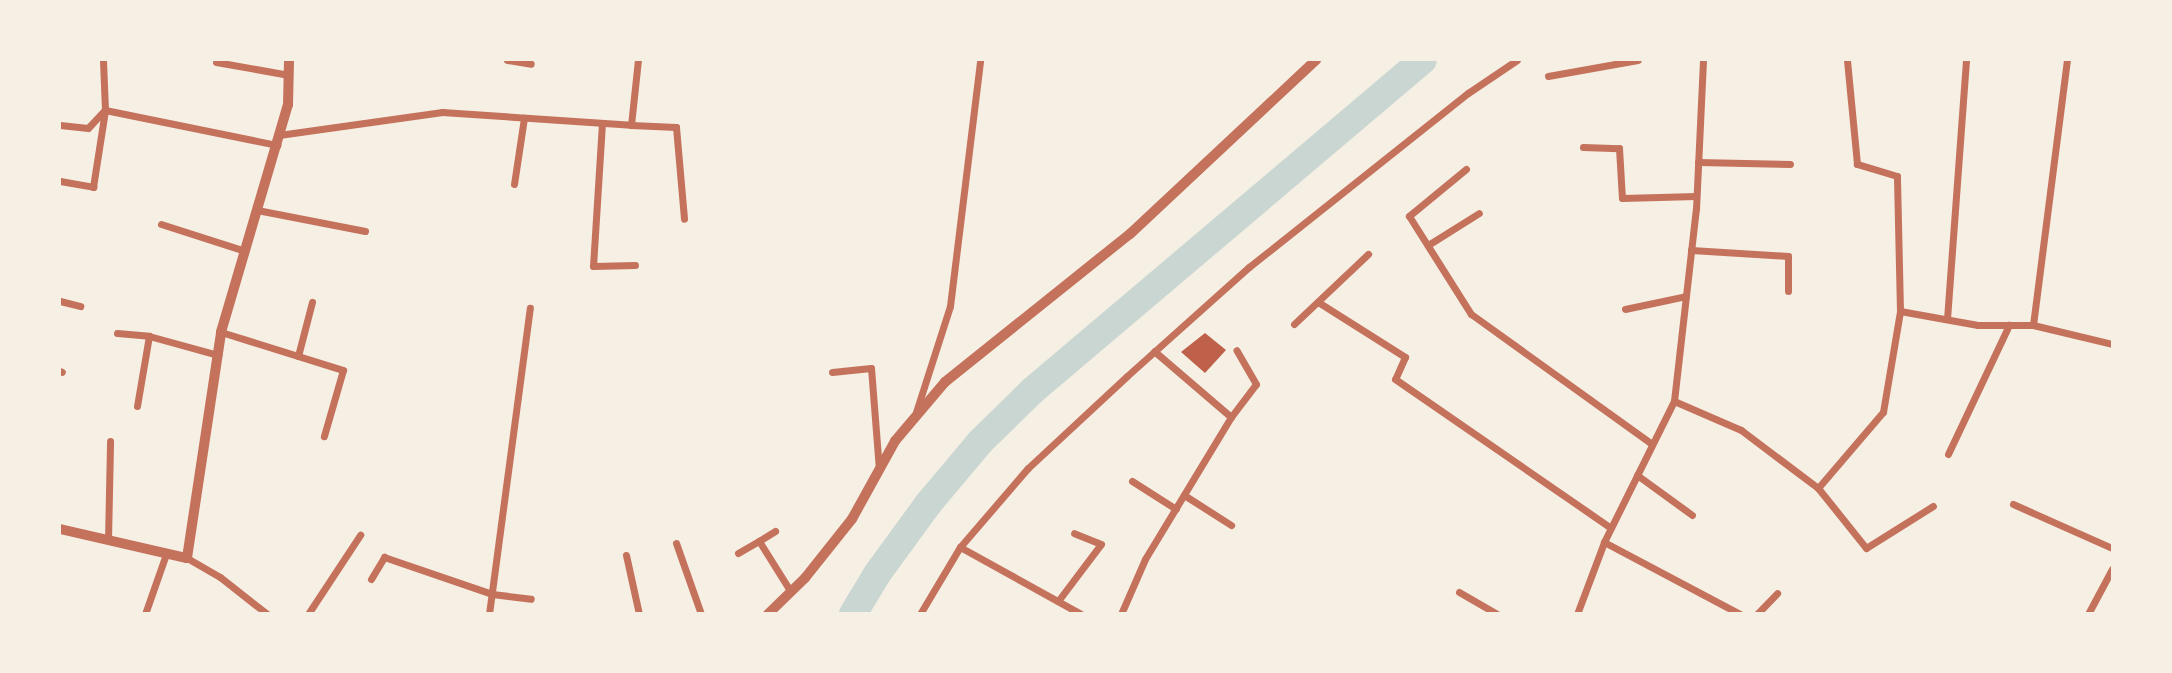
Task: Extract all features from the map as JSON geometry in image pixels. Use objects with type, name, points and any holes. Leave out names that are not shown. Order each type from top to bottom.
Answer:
[{"type":"street","points":[[60,181],[93,187],[105,110],[103,60]]},
{"type":"street","points":[[187,558],[221,332],[288,105],[289,60]]},
{"type":"street","points":[[507,60],[531,64]]},
{"type":"street","points":[[631,125],[638,60]]},
{"type":"street","points":[[914,419],[950,306],[980,60]]},
{"type":"street","points":[[768,614],[852,519],[895,441],[945,382],[1130,234],[1316,60]]},
{"type":"street","points":[[920,614],[960,547],[1028,468],[1154,351],[1260,258],[1468,93],[1517,60]]},
{"type":"street","points":[[1548,76],[1638,60]]},
{"type":"street","points":[[1577,614],[1604,542],[1674,401],[1696,195],[1703,60]]},
{"type":"street","points":[[1818,488],[1883,412],[1900,311],[1897,176],[1857,164],[1847,60]]},
{"type":"street","points":[[1947,319],[1966,60]]},
{"type":"street","points":[[2033,325],[2067,60]]},
{"type":"street","points":[[216,62],[289,75]]},
{"type":"street","points":[[60,125],[88,128],[105,110]]},
{"type":"street","points":[[105,110],[278,140],[442,113],[676,127],[684,219]]},
{"type":"street","points":[[514,184],[524,118]]},
{"type":"street","points":[[602,123],[593,266],[635,265]]},
{"type":"street","points":[[1583,147],[1619,148],[1622,198],[1696,195]]},
{"type":"street","points":[[1698,162],[1790,164]]},
{"type":"street","points":[[1466,169],[1409,216],[1471,314],[1652,444]]},
{"type":"street","points":[[257,210],[365,231]]},
{"type":"street","points":[[1428,245],[1479,213]]},
{"type":"street","points":[[161,224],[245,251]]},
{"type":"street","points":[[1691,250],[1788,256],[1788,291]]},
{"type":"street","points":[[1294,324],[1368,254]]},
{"type":"street","points":[[1625,309],[1686,296]]},
{"type":"street","points":[[60,301],[80,306]]},
{"type":"street","points":[[298,356],[312,302]]},
{"type":"street","points":[[1318,302],[1405,357],[1395,379],[1611,528]]},
{"type":"street","points":[[489,614],[530,308]]},
{"type":"street","points":[[1900,311],[1978,325],[2033,325],[2112,344]]},
{"type":"street","points":[[1948,454],[2009,325]]},
{"type":"street","points":[[221,332],[343,370],[324,436]]},
{"type":"street","points":[[117,333],[149,336],[218,355]]},
{"type":"street","points":[[136,406],[149,336]]},
{"type":"street","points":[[1121,614],[1145,559],[1231,417],[1256,384],[1236,350]]},
{"type":"street","points":[[1154,351],[1231,417]]},
{"type":"street","points":[[832,372],[871,368],[879,470]]},
{"type":"street","points":[[1674,401],[1741,430],[1818,488],[1866,548],[1933,506]]},
{"type":"street","points":[[108,540],[110,441]]},
{"type":"street","points":[[1637,475],[1692,515]]},
{"type":"street","points":[[1132,481],[1176,509]]},
{"type":"street","points":[[1184,495],[1231,525]]},
{"type":"street","points":[[2012,504],[2112,548]]},
{"type":"street","points":[[60,529],[187,558],[220,577],[267,614]]},
{"type":"street","points":[[738,553],[775,531]]},
{"type":"street","points":[[1058,601],[1101,544],[1074,534]]},
{"type":"street","points":[[308,614],[360,535]]},
{"type":"street","points":[[759,541],[790,592]]},
{"type":"street","points":[[1604,542],[1740,614]]},
{"type":"street","points":[[676,543],[701,614]]},
{"type":"street","points":[[960,547],[1081,614]]},
{"type":"street","points":[[145,614],[166,554]]},
{"type":"street","points":[[626,555],[639,614]]},
{"type":"street","points":[[371,579],[384,557],[492,594],[531,599]]},
{"type":"street","points":[[2088,614],[2112,569]]},
{"type":"street","points":[[1460,592],[1497,614]]},
{"type":"street","points":[[1756,614],[1777,593]]},
{"type":"building","points":[[1205,333],[1226,350],[1205,373],[1181,352]]},
{"type":"waterway","points":[[853,614],[877,574],[928,504],[980,442],[1032,391],[1423,60]]}]
